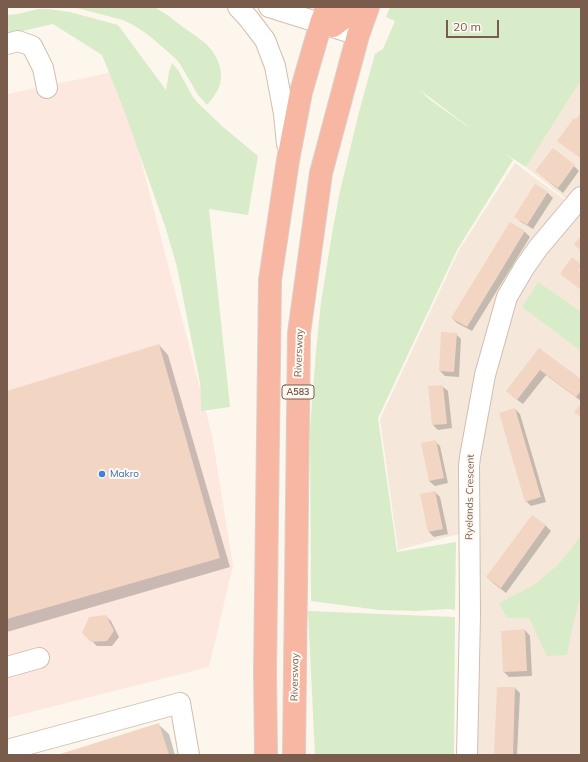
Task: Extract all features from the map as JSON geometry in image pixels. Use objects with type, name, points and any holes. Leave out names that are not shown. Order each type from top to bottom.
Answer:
[{"type":"highway","points":[[327,19],[346,16],[349,7]]},
{"type":"highway","name":"Riversway","points":[[294,755],[299,333],[321,173],[358,35],[368,7]]},
{"type":"highway","name":"A583","points":[[266,755],[265,664],[270,280],[288,160],[301,92],[327,19]]},
{"type":"street","points":[[238,7],[265,40],[275,66],[284,114],[288,160]]},
{"type":"street","points":[[269,7],[327,19],[358,35]]},
{"type":"street","points":[[7,44],[18,41],[32,46],[44,68],[47,88]]},
{"type":"street","name":"Ryelands Crescent","points":[[468,755],[470,615],[469,466],[485,375],[507,297],[538,248],[581,197]]},
{"type":"street","points":[[7,667],[39,658]]},
{"type":"street","points":[[7,750],[180,703],[189,755]]},
{"type":"shaded area","points":[[118,71],[212,435],[233,566],[209,667],[7,718],[7,94]]},
{"type":"shaded area","points":[[581,79],[581,193],[571,203],[526,167]]},
{"type":"shaded area","points":[[515,163],[580,211],[581,210],[581,755],[462,755],[470,531],[398,550],[380,419],[459,250]]},
{"type":"green space","points":[[73,7],[154,7],[158,9],[203,41],[216,56],[220,67],[221,78],[219,87],[213,98],[207,105],[198,95],[176,59],[151,37],[135,26],[123,20]]},
{"type":"green space","points":[[390,7],[581,7],[581,80],[526,167],[504,153],[513,160],[457,250],[378,418],[397,552],[456,542],[455,610],[379,610],[311,601],[310,428],[321,302],[340,191],[359,112],[375,54],[383,49],[395,21],[386,17]],"holes":[[[420,90],[478,134],[429,99]]]},
{"type":"green space","points":[[38,9],[70,12],[118,25],[166,90],[172,63],[178,70],[198,103],[223,127],[258,156],[248,215],[209,209],[230,407],[201,411],[200,383],[177,267],[165,226],[124,110],[102,55],[53,24],[7,35],[7,15]]},
{"type":"green space","points":[[538,282],[581,312],[581,351],[522,307]]},
{"type":"green space","points":[[581,536],[581,594],[567,655],[547,656],[529,618],[507,618],[499,603],[534,585],[558,565]]},
{"type":"green space","points":[[308,611],[455,617],[454,755],[315,755]]},
{"type":"building","points":[[581,113],[580,158],[557,141],[574,118],[576,119]]},
{"type":"building","points":[[553,148],[575,165],[558,188],[535,171]]},
{"type":"building","points":[[535,184],[548,192],[527,225],[514,217]]},
{"type":"building","points":[[510,222],[525,231],[467,327],[451,318]]},
{"type":"building","points":[[581,236],[581,251],[574,244]]},
{"type":"building","points":[[572,257],[581,264],[581,267],[578,270],[581,272],[581,290],[560,274]]},
{"type":"building","points":[[441,332],[457,333],[454,372],[439,371]]},
{"type":"building","name":"Makro","points":[[159,344],[220,558],[7,619],[7,391]]},
{"type":"building","points":[[539,348],[581,379],[581,391],[576,397],[540,370],[517,400],[506,391]]},
{"type":"building","points":[[443,385],[447,424],[432,425],[428,386]]},
{"type":"building","points":[[581,404],[581,417],[574,412]]},
{"type":"building","points":[[515,408],[541,497],[525,502],[499,413]]},
{"type":"building","points":[[436,440],[444,478],[429,481],[421,443]]},
{"type":"building","points":[[435,491],[443,529],[428,532],[420,494]]},
{"type":"building","points":[[532,515],[546,525],[501,588],[486,577]]},
{"type":"building","points":[[106,615],[114,631],[107,641],[91,642],[82,633],[89,617]]},
{"type":"building","points":[[525,629],[527,671],[503,672],[501,631]]},
{"type":"building","points":[[497,687],[515,687],[513,755],[494,755]]},
{"type":"building","points":[[159,723],[169,755],[57,755]]},
{"type":"place","name":"Makro","points":[[102,474]]}]
